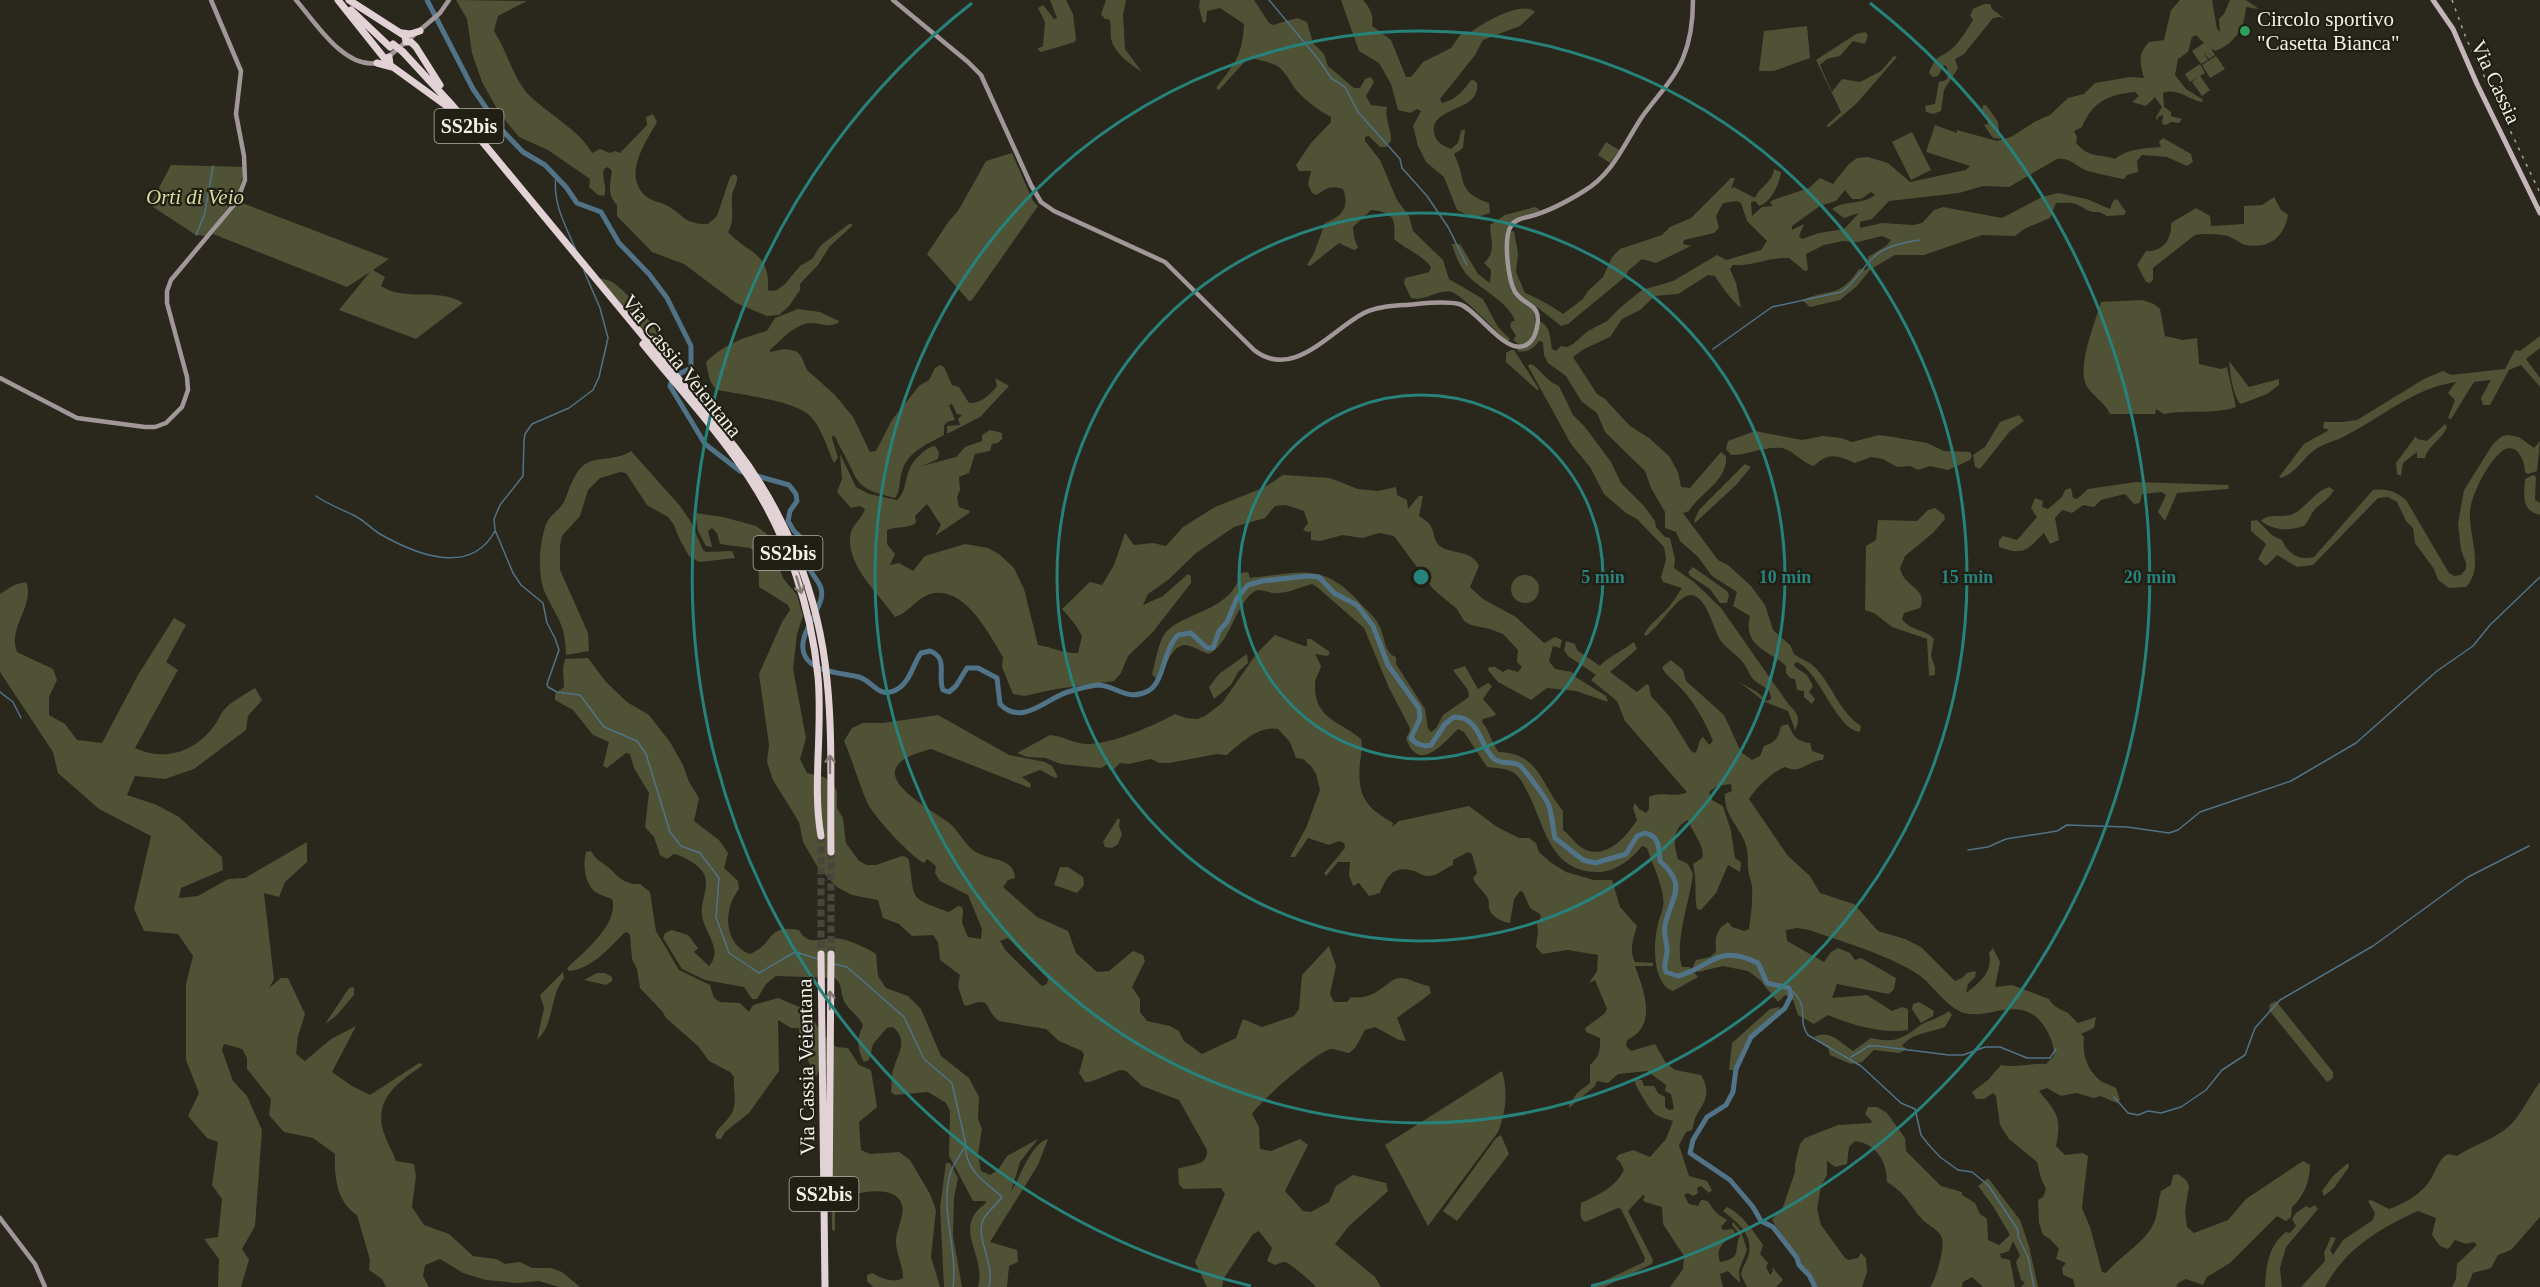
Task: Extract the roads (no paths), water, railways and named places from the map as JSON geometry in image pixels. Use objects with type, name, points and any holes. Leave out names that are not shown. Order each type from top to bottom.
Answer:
[{"type":"highway","points":[[339,0],[376,50],[387,58],[392,67],[450,106]]},
{"type":"highway","name":"Via Cassia Veientana","points":[[339,0],[392,45]]},
{"type":"highway","points":[[347,0],[402,33],[406,37],[406,42],[411,42],[416,47],[450,106]]},
{"type":"highway","name":"Via Cassia Veientana","points":[[347,0],[450,106],[552,230]]},
{"type":"highway","points":[[402,33],[410,34],[420,31]]},
{"type":"highway","points":[[416,47],[415,40],[420,31]]},
{"type":"highway","points":[[376,50],[375,63],[392,67]]},
{"type":"highway","name":"Via Cassia Veientana","points":[[450,106],[754,474],[782,522],[803,572],[819,627],[827,681],[831,852]]},
{"type":"highway","name":"Via Cassia Veientana","points":[[658,359],[749,478],[786,549],[806,612],[815,657],[819,701],[818,819],[821,836]]},
{"type":"highway","name":"Via Cassia Veientana","points":[[821,954],[826,1079],[827,1287]]},
{"type":"highway","name":"Via Cassia Veientana","points":[[826,1079],[831,954]]},
{"type":"main road","name":"Via Cassia","points":[[2433,0],[2453,29],[2477,84],[2540,213]]},
{"type":"street","points":[[0,378],[59,411],[83,420],[155,427],[172,418],[182,407],[188,383],[166,298],[168,285],[237,201],[245,180],[244,156],[236,114],[241,71],[211,0]]},
{"type":"street","points":[[296,0],[346,56],[360,63],[375,63],[387,58],[440,13],[449,0]]},
{"type":"street","points":[[894,0],[979,73],[1031,185],[1044,205],[1165,262],[1260,355],[1277,360],[1297,357],[1365,313],[1404,305],[1461,305],[1506,343],[1514,346],[1528,344],[1536,330],[1538,318],[1535,309],[1517,295],[1512,283],[1506,247],[1510,227],[1518,220],[1545,212],[1580,194],[1609,171],[1681,64],[1690,36],[1693,0]]},
{"type":"street","points":[[0,1218],[33,1260],[45,1287]]},
{"type":"waterway","points":[[427,0],[473,89],[500,128],[523,152],[545,165],[566,187],[577,203],[601,212],[619,243],[649,274],[667,298],[691,346],[691,368],[673,377],[670,386],[705,444],[740,471],[789,485],[796,494],[797,501],[790,511],[788,521],[794,531],[807,543],[809,566],[820,585],[822,594],[803,642],[805,656],[809,662],[822,669],[859,677],[880,691],[890,692],[905,683],[921,653],[930,651],[936,654],[941,663],[943,690],[949,692],[956,686],[967,668],[978,668],[997,678],[1000,704],[1009,711],[1018,713],[1027,712],[1062,694],[1092,686],[1099,685],[1128,694],[1141,694],[1153,687],[1157,681],[1169,649],[1178,635],[1191,633],[1207,648],[1213,648],[1219,631],[1227,622],[1237,598],[1248,585],[1262,581],[1307,576],[1319,577],[1334,593],[1357,605],[1373,626],[1388,665],[1419,708],[1420,718],[1411,738],[1415,742],[1431,745],[1445,724],[1454,717],[1469,721],[1493,758],[1519,765],[1525,772],[1549,806],[1555,838],[1583,860],[1595,863],[1626,854],[1637,836],[1645,833],[1654,837],[1658,844],[1660,861],[1674,877],[1676,884],[1665,929],[1666,972],[1678,976],[1715,959],[1733,955],[1758,963],[1767,983],[1789,988],[1791,996],[1785,1008],[1751,1037],[1736,1069],[1733,1092],[1726,1105],[1707,1117],[1693,1140],[1690,1153],[1730,1180],[1753,1207],[1761,1221],[1773,1227],[1797,1258],[1799,1265],[1809,1275],[1815,1287]]},
{"type":"waterway","points":[[1269,0],[1319,60],[1331,78],[1345,87],[1358,112],[1400,159],[1402,168],[1427,196],[1448,227],[1467,265]]},
{"type":"waterway","points":[[205,212],[213,166]]},
{"type":"waterway","points":[[556,177],[558,205],[576,250]]},
{"type":"waterway","points":[[196,235],[205,213]]},
{"type":"waterway","points":[[1713,349],[1772,307],[1841,292],[1878,253],[1919,240]]},
{"type":"waterway","points":[[584,271],[600,308],[608,338],[599,377],[593,390],[569,408],[532,424],[525,434],[523,476],[500,505],[494,519],[495,530],[513,573],[521,585],[543,603],[547,623],[559,650],[547,684],[548,687],[557,692],[580,695],[604,727],[637,741],[646,754],[670,832],[681,846],[700,853],[719,878],[716,917],[729,953],[759,973],[795,952],[818,959]]},
{"type":"waterway","points":[[316,496],[357,517],[394,542],[425,554],[441,557],[471,554],[484,545],[495,531]]},
{"type":"waterway","points":[[1968,850],[1988,847],[2006,839],[2057,831],[2067,825],[2127,827],[2169,833],[2178,830],[2200,812],[2291,781],[2356,743],[2437,671],[2473,646],[2490,625],[2540,577]]},
{"type":"waterway","points":[[0,692],[13,702],[21,718]]},
{"type":"waterway","points":[[2114,1097],[2128,1113],[2138,1115],[2148,1111],[2161,1113],[2181,1107],[2206,1090],[2222,1070],[2245,1055],[2255,1028],[2280,1000],[2373,946],[2468,877],[2529,846]]},
{"type":"waterway","points":[[834,964],[847,967],[904,1017],[924,1059],[952,1083],[966,1145],[951,1170],[947,1188],[954,1273],[953,1287]]},
{"type":"waterway","points":[[1789,988],[1800,1001],[1803,1024],[1808,1035],[1861,1066],[1901,1103],[1915,1109],[1921,1135],[1940,1157],[1958,1170],[1972,1172],[1988,1185],[2018,1230],[2018,1237],[2028,1257],[2034,1287]]},
{"type":"waterway","points":[[1851,1057],[1869,1046],[1949,1055],[1963,1055],[1985,1047],[2000,1047],[2027,1058],[2050,1058],[2056,1049]]},
{"type":"waterway","points":[[966,1147],[973,1170],[1002,1197],[985,1217],[981,1227],[989,1269],[989,1287]]},
{"type":"tunnel","points":[[821,836],[821,954]]},
{"type":"tunnel","points":[[831,852],[831,954]]},
{"type":"railway","points":[[2452,0],[2466,38],[2540,193]]},
{"type":"place","name":"Circolo sportivo \"Casetta Bianca\"","points":[[2245,31]]},
{"type":"park label","name":"Orti di Veio","points":[[195,197]]}]
